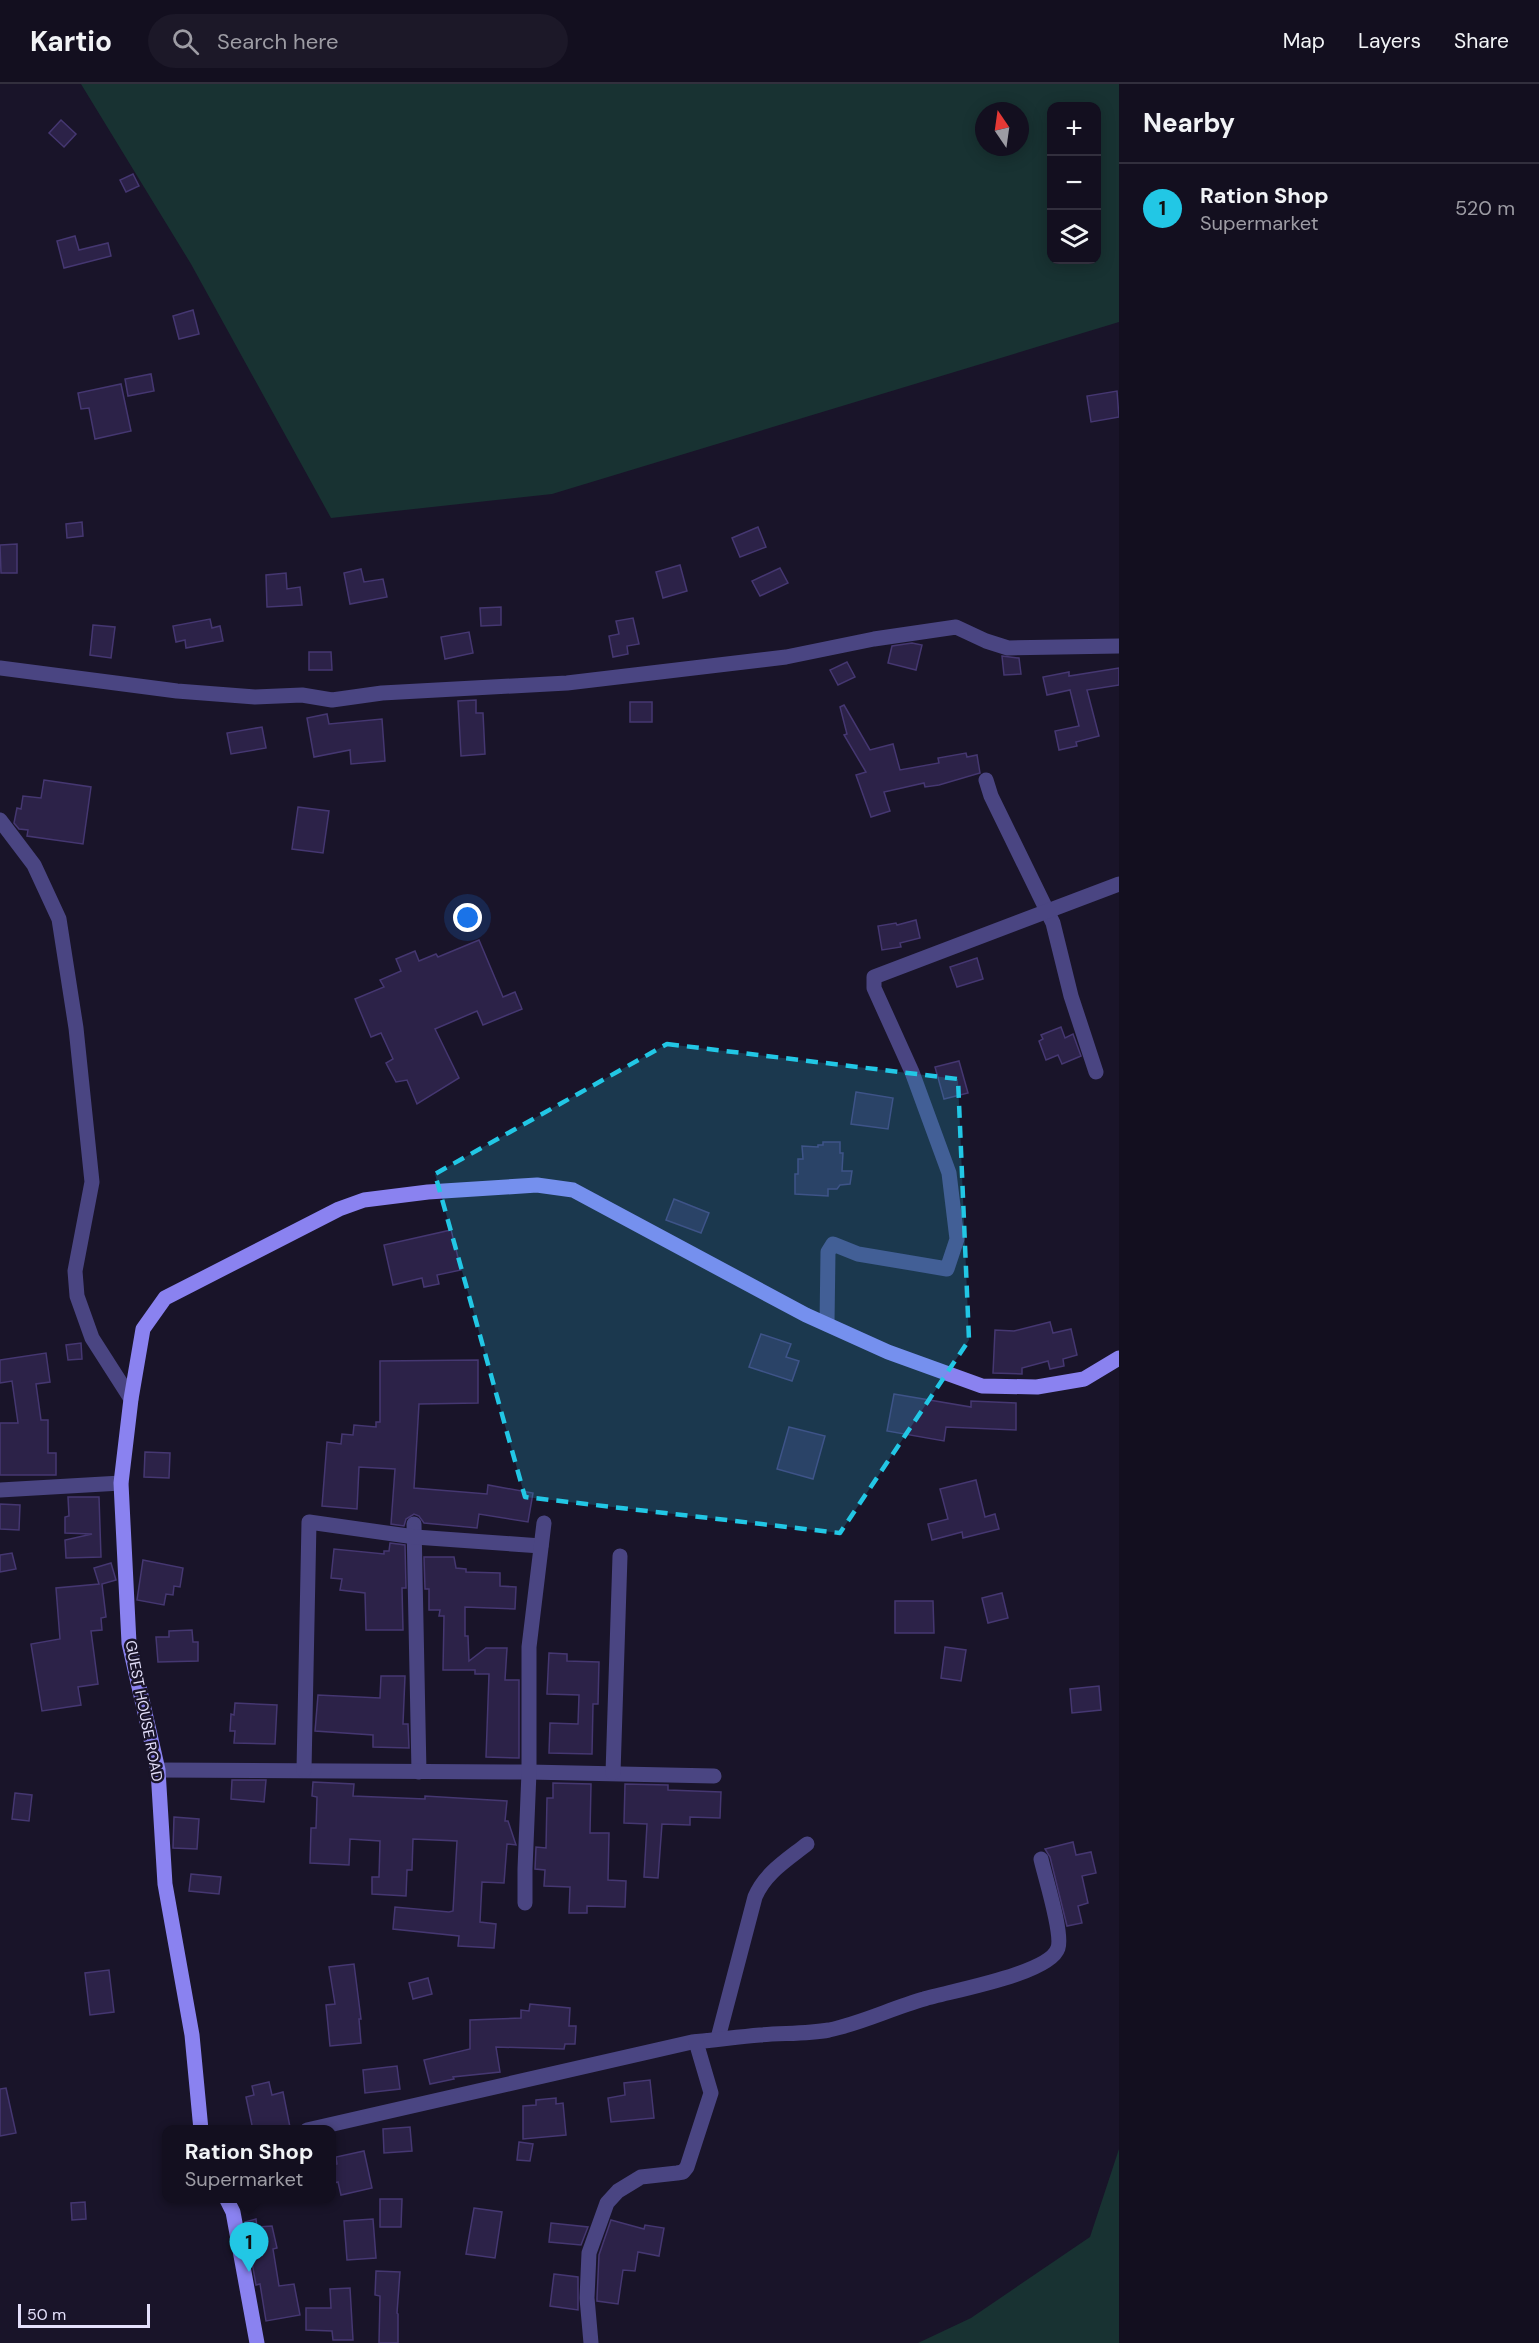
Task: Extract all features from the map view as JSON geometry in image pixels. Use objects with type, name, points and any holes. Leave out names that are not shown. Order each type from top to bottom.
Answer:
[{"type":"main road","name":"GUEST HOUSE ROAD","points":[[201,2125],[192,2035],[165,1884],[158,1770],[129,1643],[121,1483],[131,1399],[143,1329],[165,1298],[339,1209],[364,1200],[428,1192],[537,1185],[573,1190],[827,1324]]},
{"type":"main road","points":[[827,1324],[888,1352],[982,1386],[1037,1387],[1084,1380],[1119,1358]]},
{"type":"main road","points":[[228,2203],[233,2212],[257,2343]]},
{"type":"street","points":[[0,668],[177,692],[255,698],[302,695],[332,700],[382,693],[567,683],[775,658],[883,637],[956,627],[1008,648],[1119,646]]},
{"type":"street","points":[[986,780],[991,796],[1053,923],[1071,996],[1096,1072]]},
{"type":"street","points":[[0,820],[34,865],[59,919],[76,1028],[92,1182],[75,1271],[76,1296],[92,1338],[131,1399]]},
{"type":"street","points":[[827,1324],[828,1252],[833,1244],[858,1254],[947,1269],[957,1239],[949,1173],[912,1072],[874,988],[874,977],[1119,884]]},
{"type":"street","points":[[0,1490],[121,1483]]},
{"type":"street","points":[[304,1770],[309,1522],[414,1530],[541,1546]]},
{"type":"street","points":[[525,1903],[529,1772],[529,1647],[544,1523]]},
{"type":"street","points":[[414,1530],[418,1772]]},
{"type":"street","points":[[613,1773],[620,1556]]},
{"type":"street","points":[[158,1770],[529,1772],[714,1776]]},
{"type":"street","points":[[718,2038],[755,1897],[760,1886],[776,1869],[807,1845]]},
{"type":"street","points":[[329,2125],[696,2042],[718,2038],[825,2030],[856,2024],[923,1999],[1003,1979],[1033,1968],[1052,1958],[1059,1947],[1057,1926],[1041,1859]]},
{"type":"street","points":[[591,2343],[587,2298],[589,2253],[607,2203],[618,2191],[641,2177],[677,2174],[683,2172],[687,2167],[711,2093],[696,2042]]},
{"type":"highlighted area","points":[[667,1044],[958,1079],[969,1340],[840,1533],[525,1497],[435,1174]]},
{"type":"green space","points":[[81,84],[1119,84],[1119,322],[552,494],[331,518],[191,264]]},
{"type":"green space","points":[[1119,2149],[1119,2343],[918,2343],[971,2318],[1090,2237]]},
{"type":"building","points":[[61,120],[76,134],[64,147],[49,133]]},
{"type":"building","points":[[133,174],[139,186],[126,192],[120,180]]},
{"type":"building","points":[[75,236],[79,250],[108,243],[111,256],[64,268],[57,241]]},
{"type":"building","points":[[193,310],[199,334],[179,339],[173,316]]},
{"type":"building","points":[[151,374],[154,391],[128,396],[125,379]]},
{"type":"building","points":[[121,384],[131,431],[95,439],[89,408],[81,409],[78,393]]},
{"type":"building","points":[[1117,391],[1119,417],[1091,422],[1087,396]]},
{"type":"building","points":[[82,522],[83,536],[67,538],[66,524]]},
{"type":"building","points":[[758,527],[766,547],[740,557],[732,538]]},
{"type":"building","points":[[17,544],[17,573],[1,573],[0,545]]},
{"type":"building","points":[[680,565],[687,591],[663,598],[656,572]]},
{"type":"building","points":[[780,568],[788,583],[760,596],[752,581]]},
{"type":"building","points":[[361,569],[364,582],[383,579],[387,597],[350,604],[344,573]]},
{"type":"building","points":[[286,573],[287,589],[300,587],[302,605],[267,607],[266,575]]},
{"type":"building","points":[[501,607],[501,625],[481,626],[480,608]]},
{"type":"building","points":[[633,618],[639,644],[627,646],[628,654],[613,657],[609,636],[619,634],[616,621]]},
{"type":"building","points":[[210,619],[212,628],[220,626],[223,641],[186,648],[185,640],[176,642],[173,626]]},
{"type":"building","points":[[93,625],[115,627],[111,658],[90,655]]},
{"type":"building","points":[[469,632],[473,653],[445,659],[441,637]]},
{"type":"building","points":[[912,643],[922,645],[916,670],[888,663],[892,646]]},
{"type":"building","points":[[309,652],[331,652],[332,670],[309,670]]},
{"type":"building","points":[[1002,656],[1019,658],[1021,674],[1004,675]]},
{"type":"building","points":[[847,662],[855,677],[838,685],[830,670]]},
{"type":"building","points":[[1119,668],[1119,685],[1087,690],[1099,736],[1076,742],[1077,746],[1059,750],[1055,731],[1079,726],[1070,690],[1047,695],[1043,677],[1069,672],[1069,676]]},
{"type":"building","points":[[476,700],[476,713],[483,713],[485,754],[461,756],[458,701]]},
{"type":"building","points":[[630,702],[652,702],[652,722],[630,722]]},
{"type":"building","points":[[844,705],[870,750],[893,744],[900,770],[939,763],[938,758],[966,753],[967,757],[977,755],[980,773],[939,785],[925,787],[924,783],[884,792],[890,811],[871,817],[856,775],[866,772],[844,735],[847,734],[840,707]]},
{"type":"building","points":[[327,714],[329,724],[382,719],[385,761],[351,764],[350,750],[314,757],[307,718]]},
{"type":"building","points":[[262,727],[266,748],[231,754],[227,733]]},
{"type":"building","points":[[44,780],[91,787],[83,844],[27,836],[28,830],[19,829],[14,823],[17,808],[21,809],[23,796],[41,798]]},
{"type":"building","points":[[298,807],[329,811],[323,853],[292,849]]},
{"type":"building","points":[[916,920],[920,938],[900,943],[901,947],[882,950],[878,926],[896,923],[897,925]]},
{"type":"building","points":[[479,940],[503,997],[515,992],[522,1009],[483,1025],[477,1011],[435,1029],[459,1078],[417,1104],[407,1080],[396,1082],[386,1063],[393,1059],[381,1033],[371,1037],[355,999],[384,987],[380,980],[401,971],[396,959],[415,951],[419,961],[436,954],[438,957]]},
{"type":"building","points":[[977,958],[983,979],[957,987],[950,967]]},
{"type":"building","points":[[1061,1027],[1065,1038],[1073,1034],[1081,1056],[1062,1064],[1058,1055],[1046,1060],[1039,1041],[1043,1039],[1041,1035]]},
{"type":"building","points":[[959,1061],[968,1093],[944,1099],[935,1067]]},
{"type":"building","points":[[856,1092],[893,1098],[888,1129],[851,1124]]},
{"type":"building","points":[[823,1142],[840,1142],[840,1153],[843,1153],[842,1171],[852,1171],[850,1184],[840,1185],[837,1189],[828,1189],[828,1196],[795,1194],[795,1174],[798,1174],[798,1159],[803,1159],[802,1146],[818,1147],[818,1145],[823,1145]]},
{"type":"building","points":[[674,1199],[709,1213],[701,1233],[666,1220]]},
{"type":"building","points":[[451,1230],[461,1270],[437,1275],[439,1284],[424,1287],[422,1278],[393,1285],[384,1245]]},
{"type":"building","points":[[1050,1322],[1053,1333],[1071,1329],[1077,1355],[1063,1359],[1064,1366],[1050,1369],[1048,1361],[1022,1368],[1022,1374],[993,1373],[995,1330],[1014,1331]]},
{"type":"building","points":[[761,1334],[791,1344],[786,1357],[799,1361],[792,1381],[749,1367]]},
{"type":"building","points":[[81,1343],[82,1359],[68,1360],[66,1345]]},
{"type":"building","points":[[46,1353],[50,1382],[36,1384],[41,1420],[48,1420],[48,1453],[56,1453],[56,1475],[0,1475],[0,1423],[18,1423],[12,1381],[0,1383],[0,1360]]},
{"type":"building","points":[[478,1360],[478,1403],[419,1404],[414,1488],[487,1494],[488,1485],[533,1493],[528,1522],[479,1514],[477,1528],[424,1523],[419,1516],[414,1514],[406,1519],[404,1526],[391,1524],[395,1469],[359,1467],[357,1509],[322,1506],[327,1442],[341,1444],[342,1434],[353,1435],[354,1425],[376,1427],[376,1422],[380,1422],[380,1361]]},
{"type":"building","points":[[894,1394],[971,1407],[971,1401],[1016,1403],[1016,1430],[946,1427],[944,1441],[887,1431]]},
{"type":"building","points":[[789,1427],[825,1436],[813,1479],[777,1469]]},
{"type":"building","points":[[145,1452],[170,1453],[169,1478],[144,1477]]},
{"type":"building","points":[[976,1480],[985,1517],[995,1514],[999,1529],[963,1538],[962,1532],[932,1540],[928,1524],[948,1519],[940,1489]]},
{"type":"building","points":[[68,1497],[99,1497],[101,1557],[66,1558],[65,1540],[92,1534],[65,1533],[65,1517],[69,1516]]},
{"type":"building","points":[[0,1504],[20,1505],[19,1530],[0,1529]]},
{"type":"building","points":[[390,1543],[405,1545],[406,1588],[402,1588],[403,1630],[366,1630],[365,1593],[340,1590],[342,1579],[331,1578],[334,1549],[384,1554],[384,1551],[389,1551]]},
{"type":"building","points":[[12,1553],[16,1569],[0,1572],[0,1555]]},
{"type":"building","points":[[424,1557],[454,1557],[456,1568],[466,1569],[466,1572],[500,1573],[500,1586],[516,1587],[515,1609],[465,1607],[465,1636],[468,1636],[469,1661],[486,1648],[507,1648],[505,1680],[519,1680],[519,1758],[486,1757],[489,1674],[475,1674],[475,1670],[443,1670],[444,1616],[439,1616],[440,1610],[429,1610],[429,1589],[425,1589]]},
{"type":"building","points":[[143,1560],[183,1568],[180,1587],[174,1586],[173,1595],[166,1594],[164,1605],[137,1600]]},
{"type":"building","points":[[111,1563],[116,1580],[102,1584],[106,1617],[101,1618],[102,1630],[91,1631],[98,1684],[78,1687],[81,1705],[42,1711],[31,1644],[60,1639],[56,1588],[99,1584],[94,1568]]},
{"type":"building","points":[[1002,1593],[1008,1618],[988,1623],[982,1598]]},
{"type":"building","points":[[895,1601],[933,1601],[934,1633],[895,1633]]},
{"type":"building","points":[[192,1630],[193,1642],[198,1642],[198,1661],[158,1662],[156,1637],[169,1637],[169,1631]]},
{"type":"building","points":[[945,1647],[966,1650],[961,1681],[941,1678]]},
{"type":"building","points":[[549,1653],[567,1654],[567,1661],[599,1662],[598,1704],[593,1704],[592,1754],[549,1753],[550,1723],[578,1724],[579,1695],[547,1694]]},
{"type":"building","points":[[381,1676],[405,1676],[403,1724],[408,1724],[409,1748],[373,1747],[373,1735],[315,1731],[318,1695],[380,1698]]},
{"type":"building","points":[[1099,1686],[1101,1710],[1072,1713],[1070,1689]]},
{"type":"building","points":[[235,1703],[277,1705],[275,1744],[234,1743],[235,1731],[230,1731],[231,1714],[234,1715]]},
{"type":"building","points":[[232,1780],[266,1780],[264,1802],[231,1799]]},
{"type":"building","points":[[313,1782],[354,1784],[353,1796],[425,1799],[425,1796],[507,1801],[505,1821],[508,1821],[516,1845],[507,1844],[504,1883],[482,1882],[480,1922],[496,1924],[494,1948],[458,1946],[459,1936],[393,1929],[395,1907],[453,1911],[457,1841],[413,1839],[412,1870],[407,1870],[406,1896],[372,1894],[372,1877],[379,1877],[380,1841],[350,1839],[349,1865],[310,1863],[311,1828],[316,1828],[317,1797],[312,1796]]},
{"type":"building","points":[[553,1783],[591,1784],[590,1833],[609,1833],[608,1880],[626,1881],[625,1907],[587,1906],[587,1913],[569,1913],[570,1887],[544,1886],[545,1870],[535,1869],[536,1847],[546,1848],[547,1798],[553,1798]]},
{"type":"building","points":[[625,1784],[668,1785],[668,1790],[721,1792],[720,1818],[690,1817],[690,1825],[662,1824],[658,1878],[644,1877],[647,1824],[624,1823]]},
{"type":"building","points":[[15,1793],[32,1795],[29,1821],[12,1819]]},
{"type":"building","points":[[174,1817],[199,1819],[197,1849],[173,1848]]},
{"type":"building","points":[[1073,1842],[1076,1855],[1091,1852],[1096,1873],[1082,1876],[1088,1903],[1078,1906],[1082,1923],[1067,1926],[1050,1857],[1045,1849]]},
{"type":"building","points":[[191,1874],[221,1877],[219,1894],[189,1891]]},
{"type":"building","points":[[354,1964],[361,2019],[359,2019],[361,2043],[330,2046],[326,2005],[335,2004],[329,1967]]},
{"type":"building","points":[[109,1970],[114,2012],[90,2015],[85,1973]]},
{"type":"building","points":[[428,1978],[432,1994],[413,1999],[409,1983]]},
{"type":"building","points":[[530,2004],[570,2008],[569,2026],[576,2026],[575,2044],[565,2044],[564,2049],[496,2047],[500,2072],[453,2077],[454,2079],[430,2084],[424,2060],[470,2049],[470,2020],[521,2018],[521,2010],[529,2011]]},
{"type":"building","points":[[397,2066],[400,2089],[365,2093],[363,2070]]},
{"type":"building","points":[[650,2080],[654,2118],[611,2122],[608,2098],[625,2095],[624,2083]]},
{"type":"building","points":[[269,2082],[272,2095],[283,2092],[290,2125],[252,2125],[246,2097],[254,2095],[252,2086]]},
{"type":"building","points":[[6,2088],[16,2133],[0,2136],[0,2089]]},
{"type":"building","points":[[556,2098],[556,2104],[563,2103],[566,2135],[523,2139],[523,2106],[536,2105],[536,2100]]},
{"type":"building","points":[[410,2127],[412,2151],[384,2153],[383,2129]]},
{"type":"building","points":[[519,2142],[533,2144],[530,2161],[517,2160]]},
{"type":"building","points":[[364,2151],[372,2188],[341,2195],[338,2182],[336,2182],[336,2157]]},
{"type":"building","points":[[380,2199],[402,2199],[401,2227],[380,2227]]},
{"type":"building","points":[[85,2202],[86,2219],[72,2220],[71,2203]]},
{"type":"building","points":[[474,2208],[502,2212],[495,2258],[466,2254]]},
{"type":"building","points":[[256,2219],[257,2227],[272,2226],[277,2248],[273,2249],[279,2286],[294,2284],[300,2315],[266,2321],[260,2284],[256,2285],[245,2222]]},
{"type":"building","points":[[373,2219],[376,2258],[347,2260],[344,2221]]},
{"type":"building","points":[[611,2220],[644,2229],[645,2225],[664,2228],[659,2256],[638,2252],[635,2271],[623,2270],[618,2304],[597,2301],[599,2255]]},
{"type":"building","points":[[551,2223],[588,2227],[581,2245],[549,2242]]},
{"type":"building","points":[[376,2271],[400,2272],[397,2313],[398,2343],[379,2343],[380,2296],[375,2295]]},
{"type":"building","points":[[554,2274],[578,2277],[578,2310],[550,2306]]},
{"type":"building","points":[[350,2288],[353,2340],[333,2340],[332,2331],[306,2330],[306,2308],[331,2308],[330,2289]]},
{"type":"place","name":"Ration Shop","points":[[249,2272]]}]
